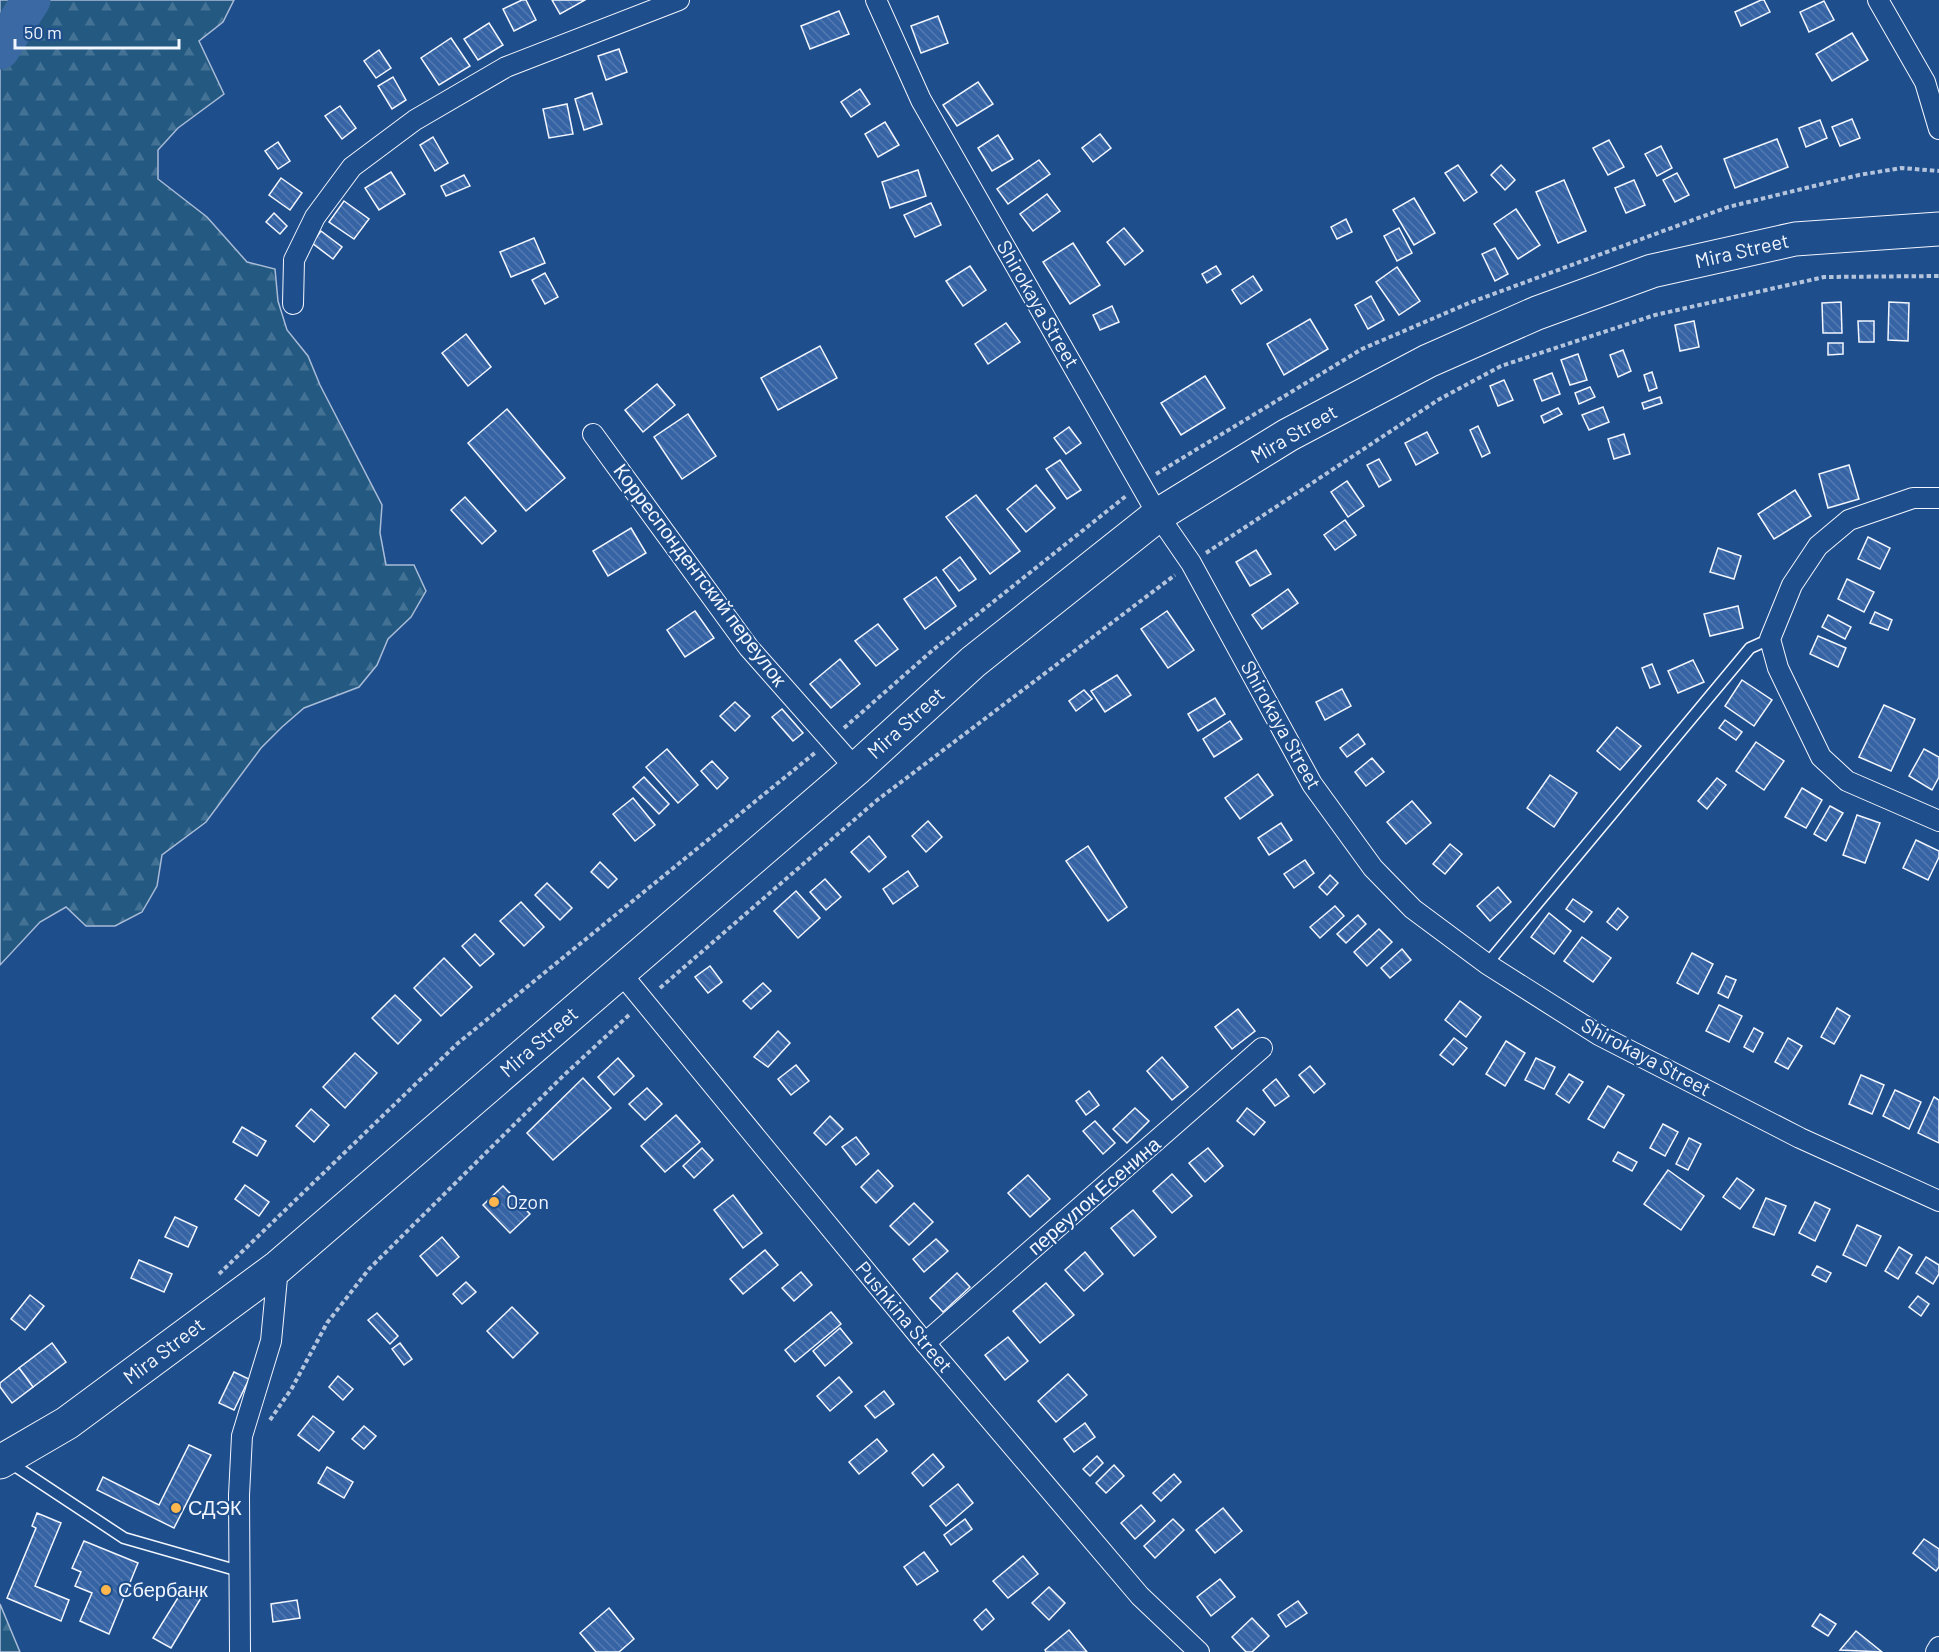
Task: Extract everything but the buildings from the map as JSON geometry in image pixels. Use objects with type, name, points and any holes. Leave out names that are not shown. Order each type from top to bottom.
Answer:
[{"type":"highway","name":"Mira Street","points":[[2,1461],[68,1423],[278,1267],[855,769],[973,662],[1158,515],[1308,424],[1428,361],[1537,313],[1652,271],[1795,239],[1939,229]]},
{"type":"street","points":[[293,304],[294,260],[315,217],[352,167],[415,120],[506,68],[679,0]]},
{"type":"street","name":"Shirokaya Street","points":[[876,0],[921,100],[1158,515],[1191,563],[1312,784],[1373,868],[1413,909],[1487,963],[1599,1035],[1800,1137],[1939,1201]]},
{"type":"street","points":[[1878,0],[1925,82],[1939,129]]},
{"type":"street","name":"Корреспондентский переулок","points":[[593,434],[749,648],[855,769]]},
{"type":"street","points":[[1939,498],[1913,498],[1849,520],[1818,546],[1792,585],[1770,639],[1778,668],[1821,757],[1847,781],[1939,822]]},
{"type":"street","name":"Pushkina Street","points":[[620,972],[925,1343],[1140,1596],[1199,1652]]},
{"type":"street","name":"переулок Есенина","points":[[925,1343],[1262,1048]]},
{"type":"street","points":[[240,1652],[239,1495],[242,1436],[271,1341],[278,1267]]},
{"type":"street","points":[[1935,1652],[1939,1647]]},
{"type":"lane","points":[[1487,963],[1750,648],[1770,639]]},
{"type":"lane","points":[[2,1461],[124,1538],[239,1571]]},
{"type":"path","points":[[242,1436],[266,1425],[292,1388],[327,1323],[369,1269],[563,1076],[644,1002],[876,801],[1191,563],[1438,400],[1501,366],[1656,315],[1824,277],[1939,276]]},
{"type":"green space","points":[[0,0],[234,0],[223,22],[199,41],[224,94],[178,128],[158,150],[158,179],[207,217],[247,262],[275,269],[278,301],[287,330],[308,356],[320,385],[382,505],[380,533],[386,565],[414,565],[426,591],[411,617],[388,639],[377,665],[359,687],[304,708],[261,748],[206,822],[162,855],[157,886],[142,912],[115,926],[86,926],[66,907],[40,922],[0,965]]},
{"type":"green space","points":[[0,1604],[20,1652],[0,1652]]},
{"type":"waterway","points":[[0,50],[31,0]]},
{"type":"place","name":"Ozon","points":[[494,1202]]},
{"type":"place","name":"СДЭК","points":[[176,1508]]},
{"type":"place","name":"Сбербанк","points":[[106,1590]]}]
